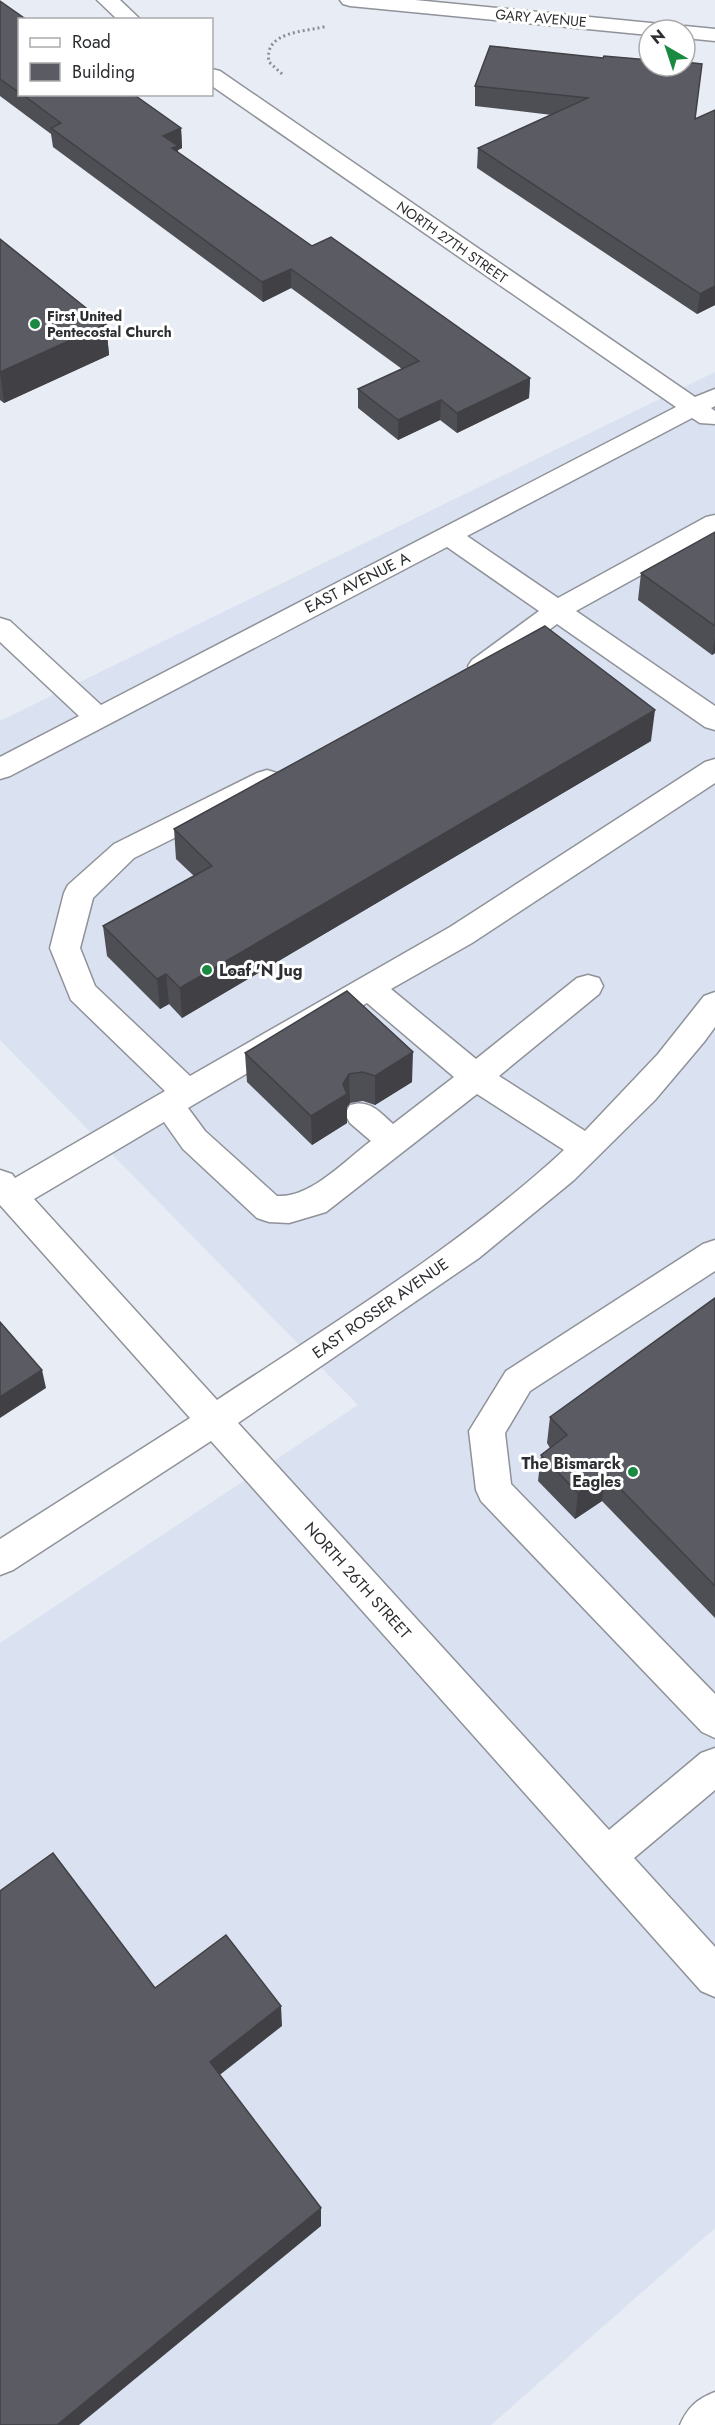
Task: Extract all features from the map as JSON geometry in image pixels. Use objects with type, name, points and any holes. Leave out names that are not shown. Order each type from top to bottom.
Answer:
[{"type":"street","points":[[107,0],[129,18]]},
{"type":"street","name":"GARY AVENUE","points":[[350,0],[637,28]]},
{"type":"street","points":[[697,33],[715,35]]},
{"type":"street","name":"NORTH 27TH STREET","points":[[213,76],[703,402],[715,422]]},
{"type":"street","name":"EAST AVENUE A","points":[[0,769],[703,402]]},
{"type":"street","points":[[458,681],[498,656],[557,610],[715,523]]},
{"type":"street","points":[[448,535],[715,720]]},
{"type":"street","points":[[0,627],[97,717]]},
{"type":"street","points":[[291,768],[123,851],[79,894],[64,948],[82,992],[178,1100],[194,1140],[269,1209],[289,1210],[314,1203],[476,1077],[588,986]]},
{"type":"street","points":[[6,1190],[293,1042],[368,987],[461,935],[715,769]]},
{"type":"street","points":[[368,987],[476,1077],[586,1148]]},
{"type":"street","name":"EAST ROSSER AVENUE","points":[[0,1559],[215,1421],[505,1220],[586,1148],[664,1066],[715,1004]]},
{"type":"street","points":[[361,1114],[393,1142]]},
{"type":"street","name":"NORTH 26TH STREET","points":[[6,1190],[715,1977]]},
{"type":"street","points":[[715,1254],[518,1381],[487,1431],[494,1490],[715,1720]]},
{"type":"street","points":[[606,1857],[715,1766]]},
{"type":"street","points":[[703,2425],[715,2414]]},
{"type":"path","points":[[282,74],[269,62],[268,54],[271,46],[278,39],[294,32],[327,28],[330,18]]},
{"type":"shaded area","points":[[715,372],[715,2228],[491,2425],[0,2425],[0,1643],[358,1405],[0,1040],[0,721]]},
{"type":"building","points":[[0,1],[24,18],[18,18],[18,92],[0,79]]},
{"type":"building","points":[[490,46],[603,58],[604,56],[637,59],[637,78],[697,78],[697,63],[702,64],[695,119],[715,110],[715,286],[700,294],[478,148],[588,98],[475,86]]},
{"type":"building","points":[[25,96],[136,96],[181,128],[163,136],[178,146],[172,148],[312,246],[331,237],[530,378],[457,413],[441,400],[398,420],[358,389],[419,361],[291,269],[262,282],[51,128],[61,123]]},
{"type":"building","points":[[0,239],[106,324],[0,372]]},
{"type":"building","points":[[715,532],[715,626],[641,573]]},
{"type":"building","points":[[545,626],[655,710],[180,988],[166,974],[157,979],[103,926],[212,866],[174,829]]},
{"type":"building","points":[[347,991],[413,1052],[375,1076],[363,1072],[349,1074],[343,1084],[347,1094],[311,1116],[245,1053]]},
{"type":"building","name":"The Bismarck Eagles","points":[[715,1298],[715,1586],[606,1474],[578,1493],[541,1455],[567,1435],[550,1417]]},
{"type":"building","points":[[0,1322],[42,1370],[0,1397]]},
{"type":"building","points":[[53,1853],[155,1988],[226,1935],[281,2006],[210,2062],[321,2208],[57,2425],[0,2425],[0,1891]]},
{"type":"place","name":"First United Pentecostal Church","points":[[35,324]]},
{"type":"place","name":"Loaf 'N Jug","points":[[207,970]]},
{"type":"place","name":"The Bismarck Eagles","points":[[633,1472]]}]
